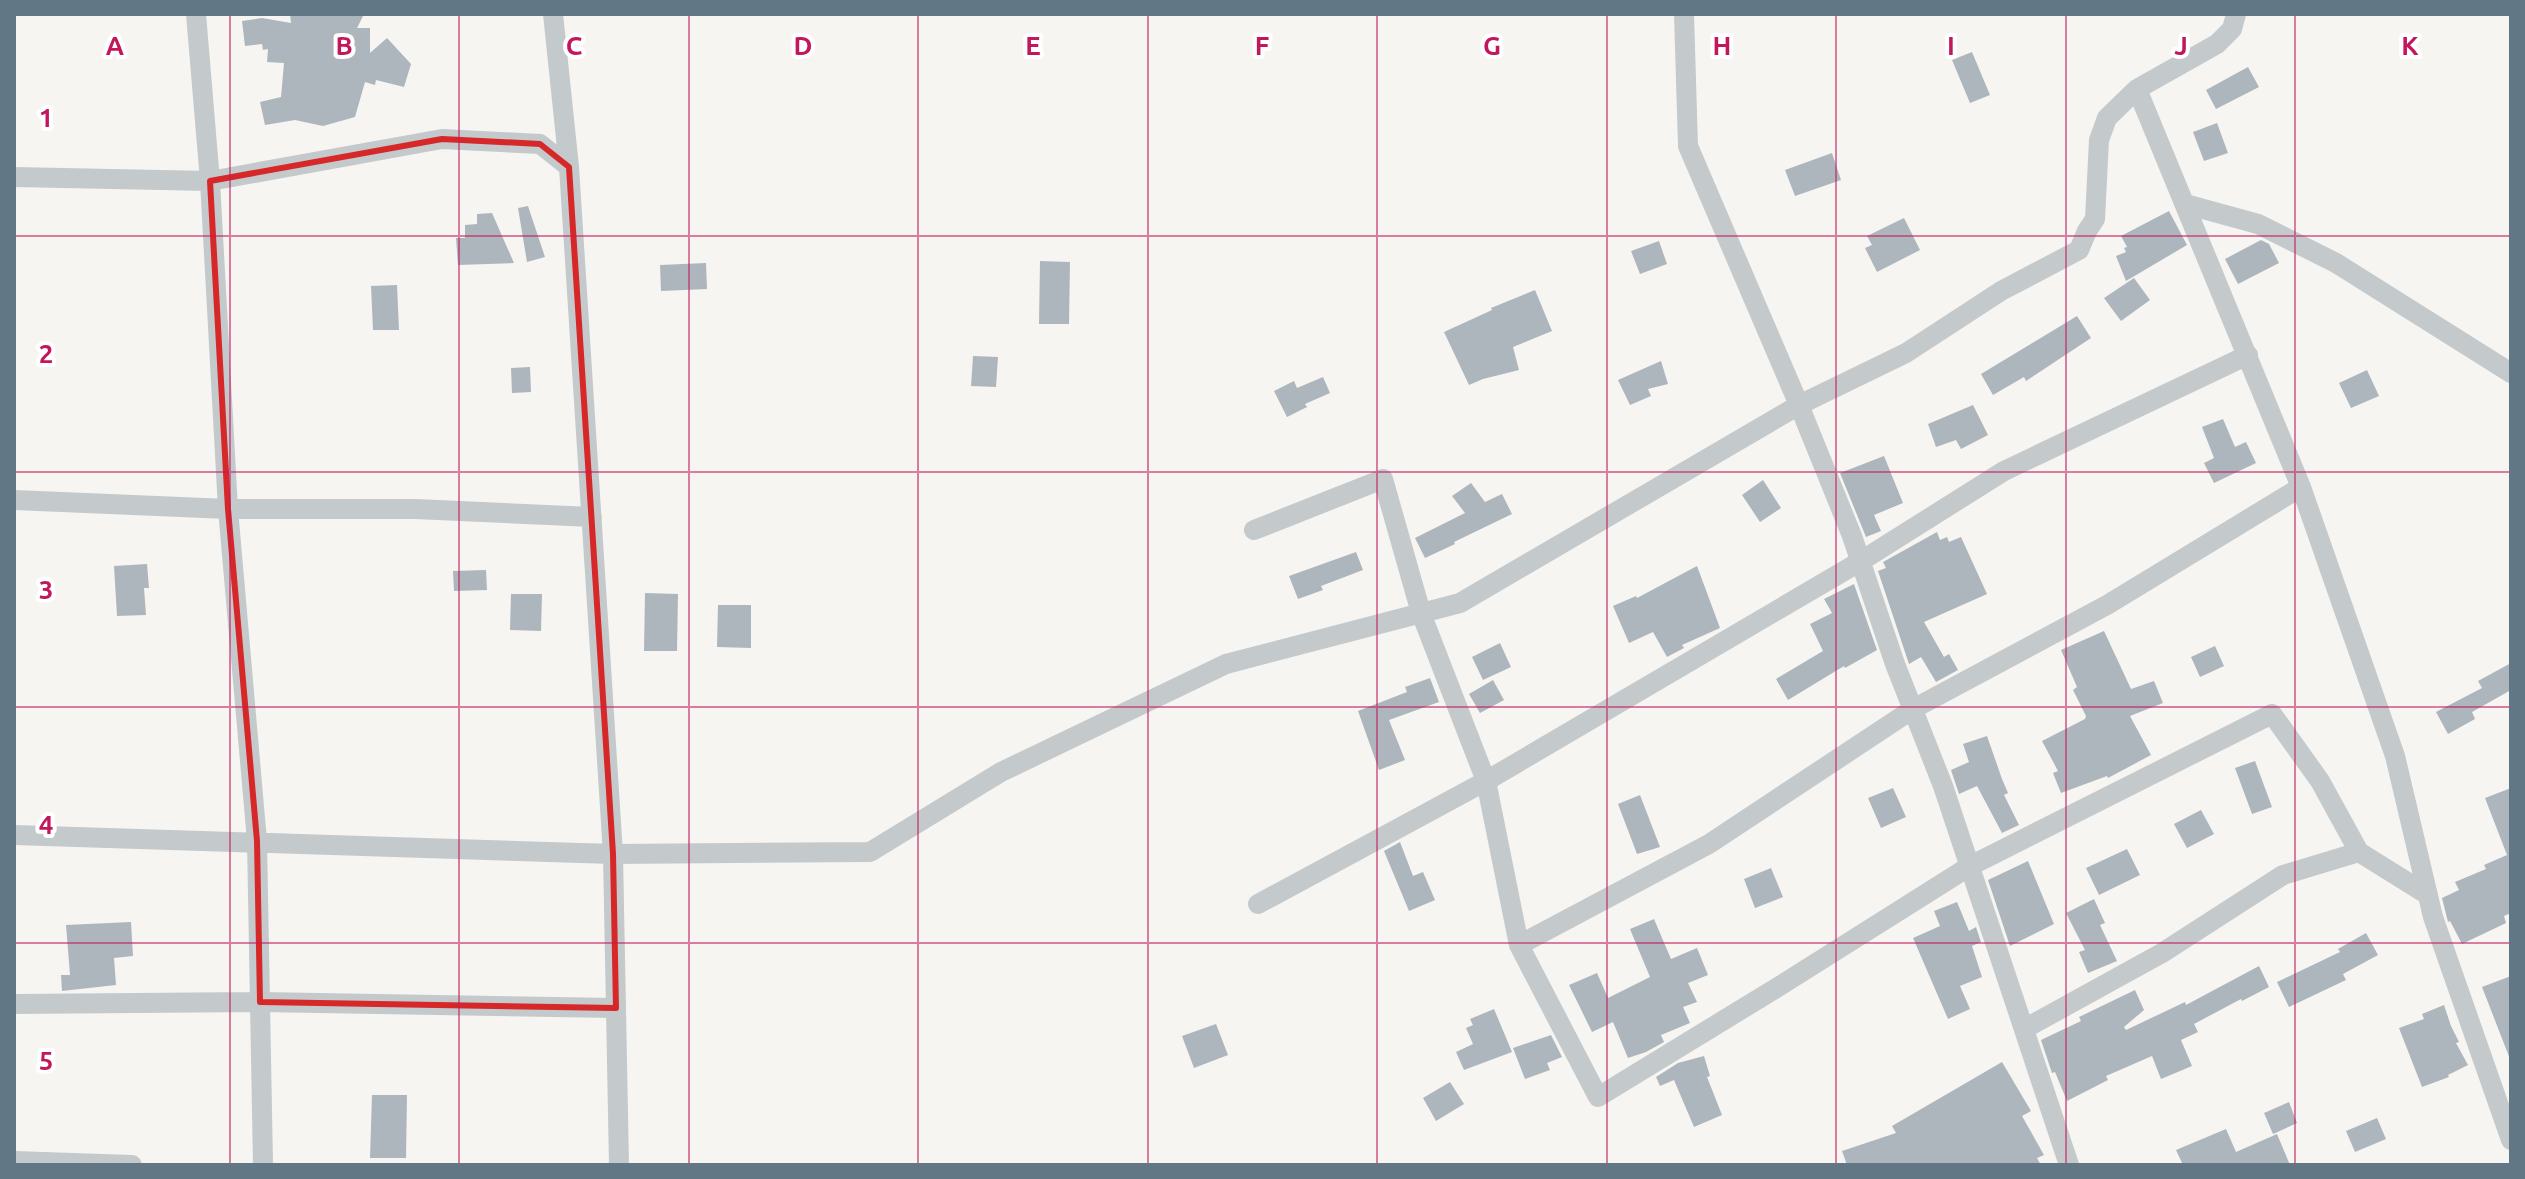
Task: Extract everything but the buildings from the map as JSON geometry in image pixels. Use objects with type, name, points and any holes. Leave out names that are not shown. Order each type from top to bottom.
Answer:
[{"type":"street","points":[[196,14],[210,181],[228,509],[257,841],[263,1165]]},
{"type":"street","points":[[553,14],[569,167],[613,854],[619,1165]]},
{"type":"street","points":[[1684,14],[1688,146],[1799,405],[1861,561],[1943,786],[2069,1165]]},
{"type":"street","points":[[14,835],[613,854],[870,852],[1001,772],[1226,664],[1460,603],[1799,405],[1906,353],[2001,291],[2079,250],[2095,219],[2099,140],[2107,118],[2137,89],[2217,44],[2232,29],[2236,14]]},
{"type":"street","points":[[2137,89],[2301,487],[2395,756],[2433,917],[2511,1140]]},
{"type":"street","points":[[14,177],[210,181],[442,139],[540,144],[569,167]]},
{"type":"street","points":[[2185,204],[2258,224],[2336,263],[2511,373]]},
{"type":"street","points":[[1258,904],[1486,781],[1861,561],[2004,471],[2248,355]]},
{"type":"street","points":[[1254,530],[1383,479],[1421,613],[1486,781],[1519,945],[1598,1097],[1970,866],[2272,714],[2320,781],[2359,852],[2428,895]]},
{"type":"street","points":[[1519,945],[1709,844],[1913,709],[2107,605],[2301,487]]},
{"type":"street","points":[[14,500],[228,509],[415,509],[592,517]]},
{"type":"street","points":[[2024,1029],[2162,953],[2283,875],[2359,852]]},
{"type":"street","points":[[14,1004],[260,1002],[616,1008]]},
{"type":"street","points":[[14,1161],[132,1165]]},
{"type":"highlighted area","points":[[442,139],[540,144],[569,167],[613,854],[616,1008],[260,1002],[257,841],[228,509],[210,181]]}]
